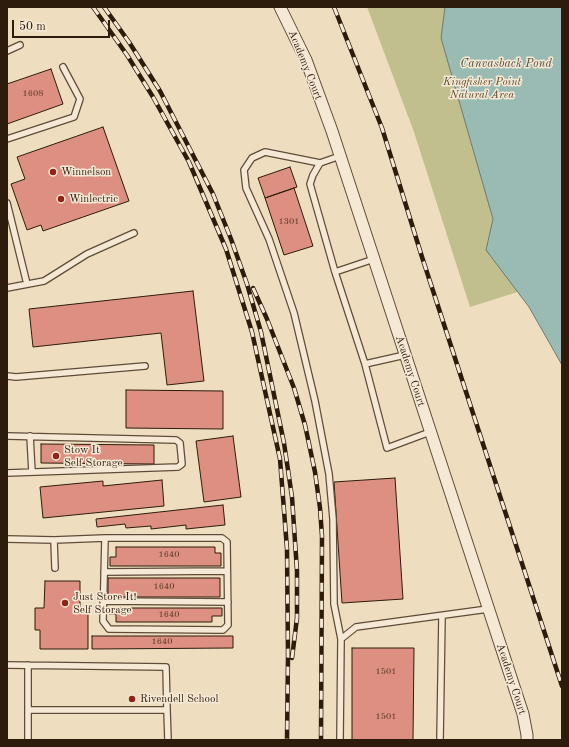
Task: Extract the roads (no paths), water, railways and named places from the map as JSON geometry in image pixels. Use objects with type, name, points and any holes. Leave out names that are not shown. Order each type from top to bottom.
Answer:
[{"type":"street","name":"Academy Court","points":[[280,7],[306,60],[340,156],[523,714],[527,740]]},
{"type":"lane","points":[[7,51],[20,45]]},
{"type":"lane","points":[[7,138],[74,117],[80,99],[63,67]]},
{"type":"lane","points":[[340,156],[320,163],[265,152],[252,158],[244,170],[246,188],[269,239],[294,313],[315,401],[329,474],[333,519],[334,604],[341,639],[340,740]]},
{"type":"lane","points":[[320,163],[310,184],[335,272],[364,364],[386,448],[430,432]]},
{"type":"lane","points":[[7,202],[27,284]]},
{"type":"lane","points":[[7,288],[44,281],[87,254],[134,233]]},
{"type":"lane","points":[[335,272],[374,259]]},
{"type":"lane","points":[[364,364],[405,355]]},
{"type":"lane","points":[[7,376],[16,377],[144,366]]},
{"type":"lane","points":[[7,436],[176,440],[180,443],[182,464],[178,468],[7,473]]},
{"type":"lane","points":[[30,436],[32,472]]},
{"type":"lane","points":[[7,539],[54,540],[105,538],[222,538],[227,542],[228,625],[223,630],[109,628],[103,621],[105,538]]},
{"type":"lane","points":[[54,540],[54,568]]},
{"type":"lane","points":[[104,572],[227,571]]},
{"type":"lane","points":[[103,601],[228,602]]},
{"type":"lane","points":[[341,639],[356,627],[488,609]]},
{"type":"lane","points":[[440,740],[442,616]]},
{"type":"lane","points":[[7,664],[166,667],[168,740]]},
{"type":"lane","points":[[28,665],[28,740]]},
{"type":"lane","points":[[28,710],[167,710]]},
{"type":"water","name":"Canvasback Pond","points":[[445,7],[562,7],[562,365],[529,307],[486,250],[493,219],[441,38]]},
{"type":"railway","points":[[93,7],[127,55],[153,97],[189,162],[226,249],[252,332],[280,459],[287,549],[287,740]]},
{"type":"railway","points":[[104,7],[129,42],[160,91],[213,194],[247,284],[261,332],[284,443],[292,497],[297,571],[297,618],[292,658]]},
{"type":"railway","points":[[334,7],[382,128],[422,257],[562,686]]},
{"type":"railway","points":[[253,288],[294,388],[305,425],[315,472],[322,536],[321,740]]},
{"type":"place","name":"Winnelson","points":[[53,172]]},
{"type":"place","name":"Winlectric","points":[[61,199]]},
{"type":"place","name":"Stow It Self Storage","points":[[56,456]]},
{"type":"place","name":"Just Store It! Self Storage","points":[[65,603]]},
{"type":"place","name":"Rivendell School","points":[[132,699]]},
{"type":"park label","name":"Kingfisher Point Natural Area","points":[[482,88]]}]
